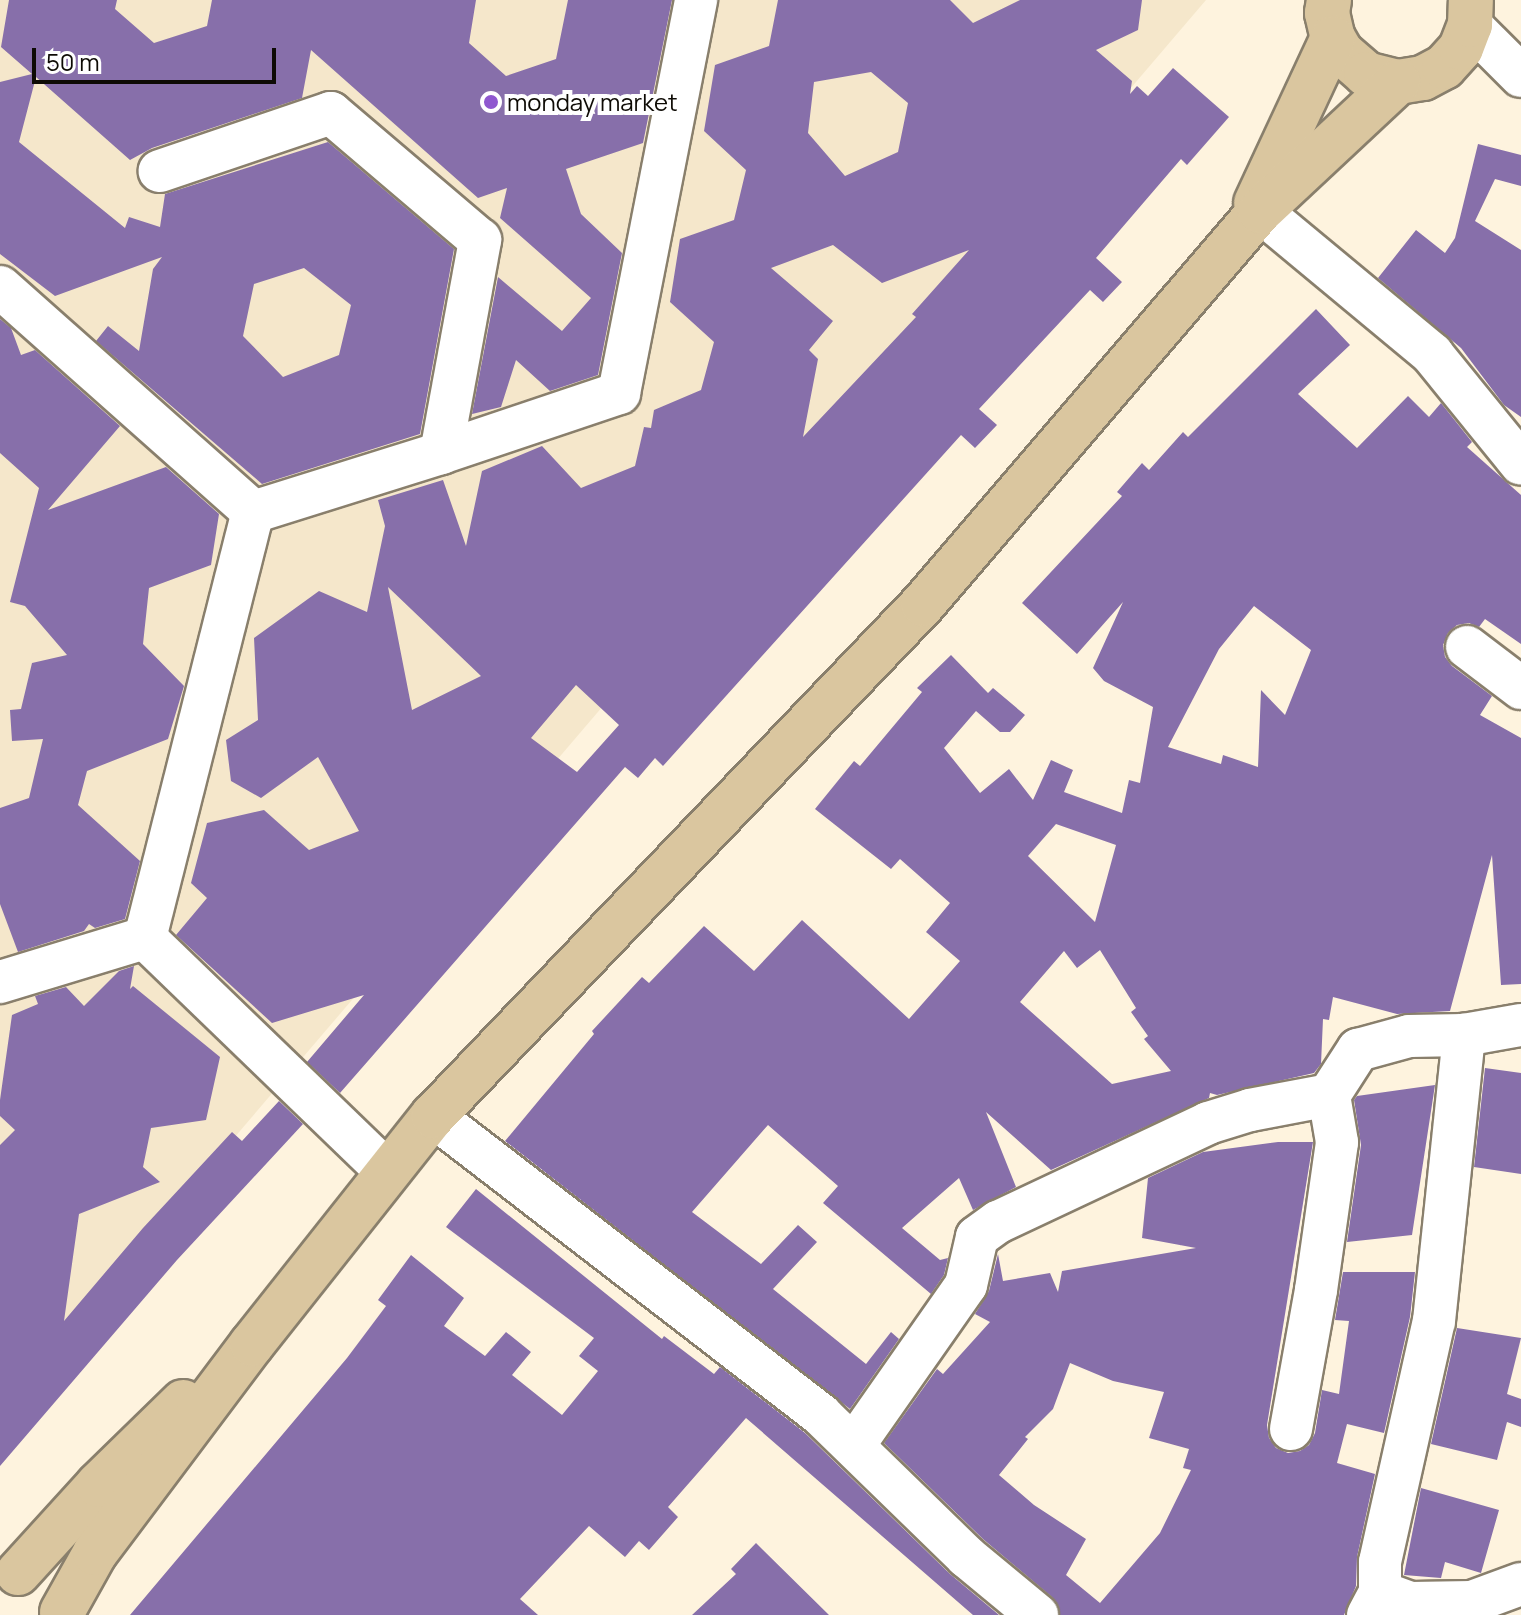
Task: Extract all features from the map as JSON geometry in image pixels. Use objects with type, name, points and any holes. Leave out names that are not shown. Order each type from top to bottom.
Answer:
[{"type":"main road","points":[[1331,19],[1341,52],[1366,74],[1398,82],[1423,78],[1444,67],[1461,48],[1471,13]]},
{"type":"main road","points":[[1253,219],[1331,19]]},
{"type":"main road","points":[[252,1344],[174,1410],[9,1572],[45,1587],[63,1613],[95,1553],[252,1344],[433,1116],[923,604],[1253,219],[1398,82]]},
{"type":"street","points":[[253,512],[619,393],[696,0]]},
{"type":"street","points":[[1471,13],[1521,76]]},
{"type":"street","points":[[160,171],[331,113],[480,240],[441,453]]},
{"type":"street","points":[[1253,219],[1432,354],[1521,464]]},
{"type":"street","points":[[0,287],[253,512]]},
{"type":"street","points":[[145,938],[253,512]]},
{"type":"street","points":[[1467,647],[1521,688]]},
{"type":"street","points":[[0,982],[145,938]]},
{"type":"street","points":[[145,938],[387,1172]]},
{"type":"street","points":[[1291,1429],[1316,1290],[1337,1142],[1329,1095],[1358,1050],[1409,1036],[1464,1035],[1521,1025]]},
{"type":"street","points":[[1464,1035],[1434,1321],[1380,1562],[1374,1604],[1472,1602],[1521,1584]]},
{"type":"street","points":[[854,1445],[966,1285],[977,1237],[998,1222],[1208,1123],[1250,1110],[1329,1095]]},
{"type":"street","points":[[433,1116],[821,1415],[967,1557],[1037,1615]]},
{"type":"shaded area","name":"monday market","points":[[0,0],[1206,0],[0,1412]]},
{"type":"building","points":[[9,0],[117,0],[115,9],[154,43],[207,26],[212,0],[476,0],[469,43],[506,76],[556,59],[568,0],[672,0],[643,143],[566,169],[581,214],[622,253],[598,375],[550,391],[516,360],[501,407],[472,414],[498,277],[562,331],[591,298],[500,218],[507,188],[478,198],[311,50],[302,98],[152,148],[130,160],[36,77],[19,142],[125,228],[129,217],[160,227],[165,194],[328,142],[454,249],[420,434],[262,484],[96,341],[108,326],[139,351],[153,269],[162,257],[55,296],[0,254],[0,82],[32,74],[1,47]],"holes":[[[304,268],[351,305],[339,355],[283,377],[243,336],[254,284]]]},
{"type":"building","points":[[778,0],[950,0],[973,23],[1020,0],[1142,0],[1138,30],[1096,50],[1132,81],[1130,94],[1137,86],[1148,96],[1173,68],[1229,117],[1187,165],[1181,159],[1096,258],[1122,282],[1103,302],[1090,290],[979,409],[997,425],[975,448],[961,435],[663,766],[655,758],[638,778],[625,767],[340,1093],[307,1062],[364,995],[272,1023],[176,935],[207,898],[191,883],[207,823],[264,810],[309,850],[359,831],[318,757],[261,798],[231,781],[226,740],[258,720],[254,638],[319,591],[367,612],[385,526],[378,500],[443,480],[466,546],[482,471],[542,446],[581,488],[635,466],[644,427],[651,428],[654,410],[701,390],[714,342],[670,302],[680,239],[734,220],[746,170],[704,131],[715,65],[769,46]],"holes":[[[871,72],[908,103],[898,152],[845,176],[808,133],[814,82]],[[833,245],[882,283],[969,250],[912,314],[916,317],[803,437],[818,359],[809,350],[833,321],[771,268]],[[388,587],[481,676],[412,710]],[[576,685],[619,725],[577,772],[531,738]]]},
{"type":"building","points":[[1478,144],[1521,155],[1521,186],[1495,179],[1475,221],[1521,250],[1521,417],[1504,405],[1461,348],[1378,278],[1416,230],[1445,253],[1455,238]]},
{"type":"building","points":[[1316,309],[1350,345],[1298,394],[1357,448],[1408,396],[1429,417],[1441,403],[1472,442],[1467,447],[1521,495],[1521,644],[1485,619],[1479,627],[1469,623],[1457,625],[1448,633],[1443,645],[1445,657],[1452,666],[1492,696],[1480,715],[1521,738],[1521,984],[1501,985],[1492,855],[1450,1011],[1397,1014],[1333,997],[1329,1020],[1323,1019],[1321,1064],[1314,1073],[1217,1095],[1210,1093],[1209,1098],[1051,1170],[986,1112],[1016,1187],[973,1210],[959,1178],[902,1228],[940,1260],[948,1258],[944,1275],[931,1294],[823,1203],[838,1186],[768,1125],[692,1212],[761,1264],[798,1225],[817,1242],[773,1289],[866,1364],[891,1332],[899,1339],[850,1409],[505,1141],[594,1034],[592,1031],[642,977],[649,983],[704,926],[754,971],[802,920],[909,1019],[960,961],[926,932],[950,903],[900,859],[891,869],[815,809],[854,761],[860,766],[922,692],[917,688],[951,655],[988,693],[993,688],[1025,715],[1010,732],[1000,732],[976,711],[944,748],[980,793],[1009,769],[1033,800],[1051,760],[1073,770],[1064,792],[1122,813],[1129,780],[1140,783],[1153,707],[1104,681],[1093,668],[1123,602],[1077,654],[1022,603],[1122,496],[1117,492],[1142,463],[1149,470],[1183,432],[1188,437]],"holes":[[[1254,606],[1311,650],[1285,715],[1261,690],[1258,767],[1223,755],[1221,764],[1168,747],[1219,649]],[[1056,824],[1116,845],[1095,922],[1028,856]],[[1100,950],[1136,1008],[1131,1012],[1148,1036],[1144,1039],[1171,1071],[1112,1084],[1020,1002],[1064,951],[1077,968]]]},
{"type":"building","points":[[0,319],[11,328],[21,355],[35,350],[120,426],[48,510],[166,467],[219,514],[211,565],[149,588],[143,644],[184,686],[168,739],[87,771],[78,805],[140,861],[125,919],[95,928],[89,924],[84,931],[18,952],[0,904],[0,808],[29,798],[43,739],[12,741],[10,710],[21,709],[32,663],[67,655],[25,606],[10,602],[39,488],[0,453]]},
{"type":"building","points":[[134,966],[130,989],[133,986],[220,1057],[206,1120],[151,1128],[143,1167],[160,1182],[79,1214],[64,1321],[143,1228],[232,1132],[242,1141],[279,1101],[303,1124],[177,1260],[0,1466],[0,1145],[15,1130],[0,1116],[0,1100],[12,1015],[38,1004],[35,996],[66,987],[84,1006],[119,971]]},
{"type":"building","points":[[1485,1068],[1521,1073],[1521,1174],[1474,1167]]},
{"type":"building","points":[[1435,1085],[1412,1235],[1347,1242],[1361,1145],[1354,1100],[1357,1096]]},
{"type":"building","points":[[1278,1142],[1313,1142],[1267,1425],[1269,1438],[1276,1448],[1288,1453],[1300,1451],[1309,1445],[1315,1433],[1322,1390],[1339,1394],[1349,1321],[1335,1320],[1343,1272],[1415,1272],[1410,1317],[1384,1433],[1347,1424],[1337,1463],[1375,1474],[1357,1557],[1356,1586],[1344,1615],[1060,1615],[1052,1597],[983,1539],[884,1443],[937,1369],[943,1374],[990,1322],[975,1314],[989,1291],[998,1254],[1003,1281],[1050,1273],[1058,1292],[1062,1271],[1196,1248],[1142,1238],[1148,1178],[1203,1152]],"holes":[[[1070,1363],[1113,1381],[1164,1392],[1149,1438],[1189,1449],[1183,1468],[1191,1470],[1160,1533],[1100,1603],[1066,1575],[1086,1539],[1034,1505],[999,1475],[1028,1439],[1025,1437],[1053,1409]]]},
{"type":"building","points":[[476,1189],[662,1339],[664,1336],[714,1374],[720,1367],[805,1433],[950,1574],[999,1615],[973,1615],[746,1418],[668,1507],[678,1517],[649,1550],[639,1541],[625,1557],[589,1526],[520,1599],[538,1615],[130,1615],[347,1358],[386,1306],[378,1300],[411,1255],[464,1298],[444,1326],[485,1356],[506,1332],[531,1352],[512,1375],[562,1415],[598,1371],[579,1356],[594,1338],[446,1227]]},
{"type":"building","points":[[1457,1328],[1521,1338],[1507,1394],[1521,1399],[1521,1427],[1507,1422],[1497,1460],[1431,1444]]},
{"type":"building","points":[[1421,1488],[1499,1510],[1481,1573],[1445,1562],[1441,1578],[1404,1575]]},
{"type":"building","points":[[756,1543],[829,1615],[692,1615],[736,1574],[731,1569]]},
{"type":"place","name":"monday market","points":[[491,102]]}]
